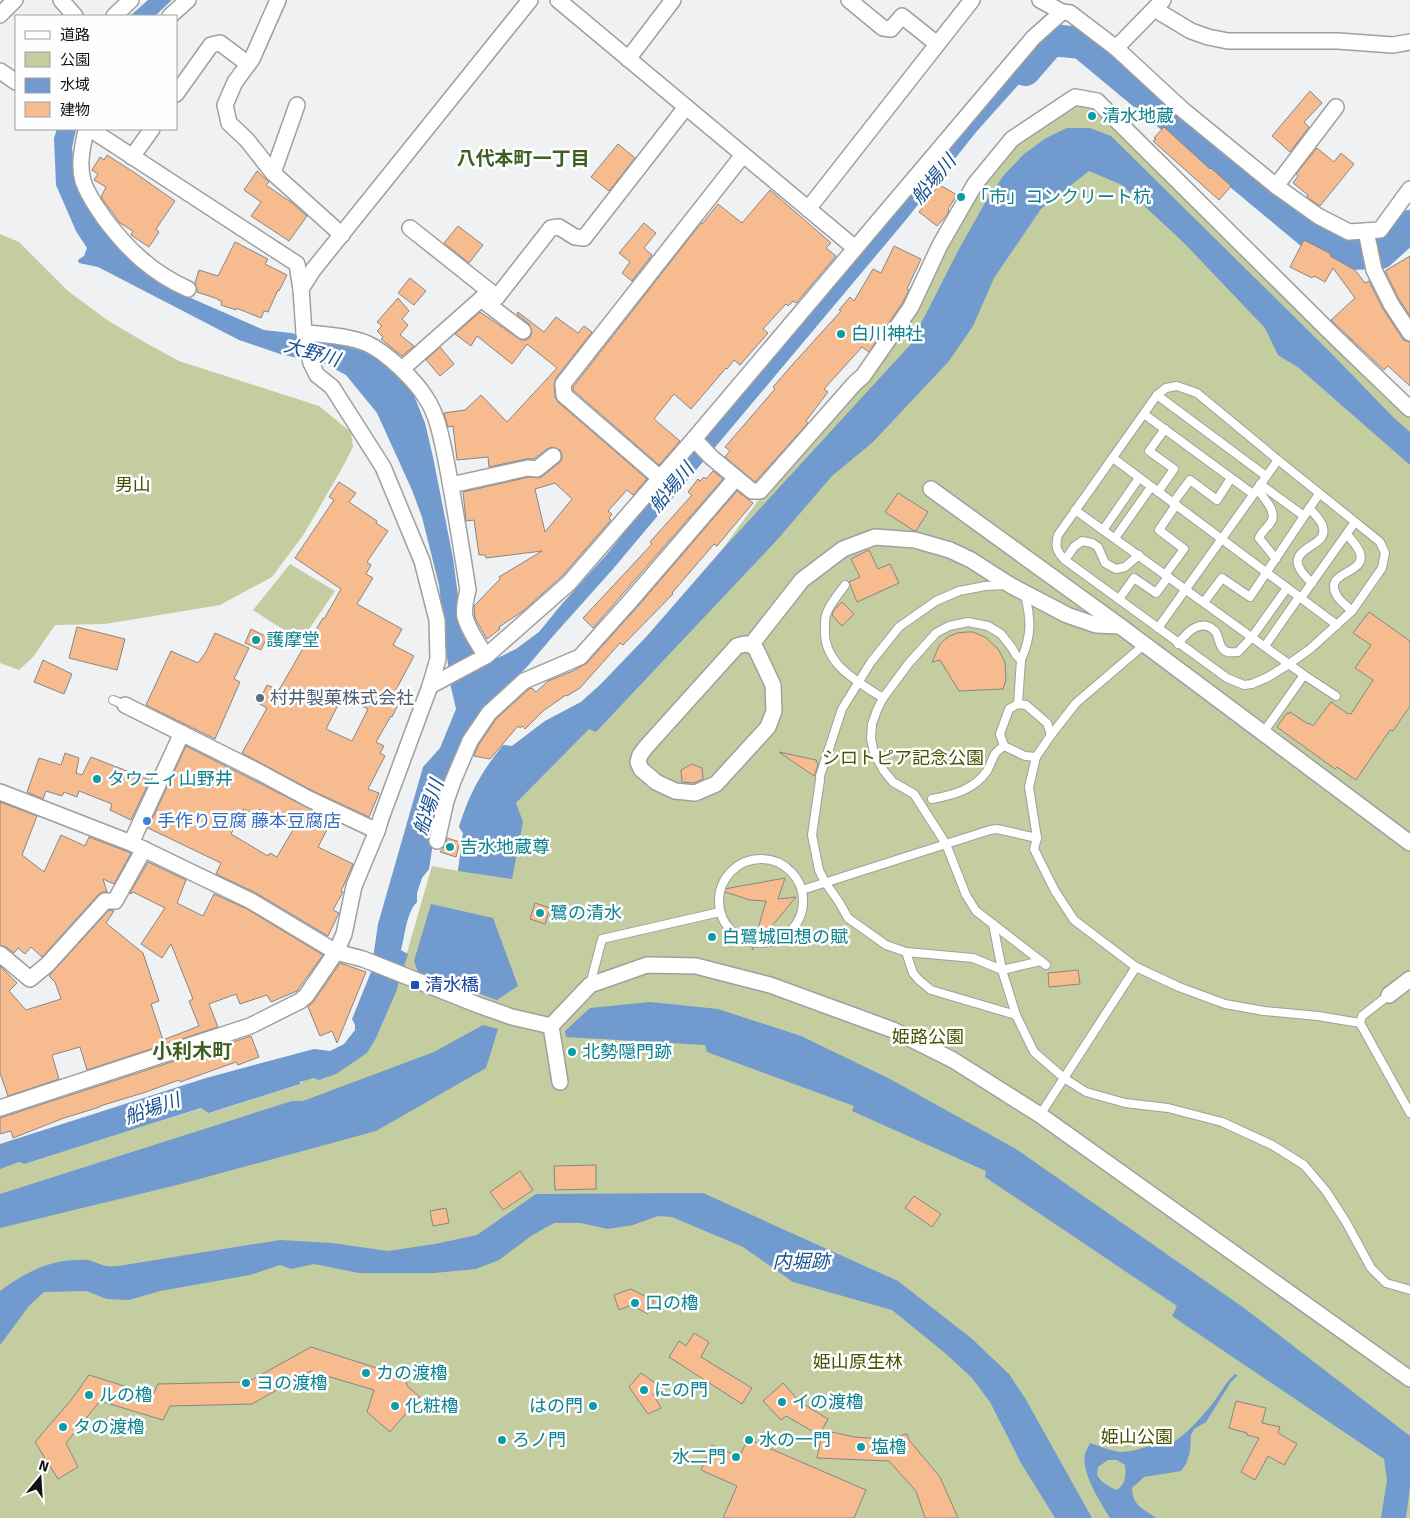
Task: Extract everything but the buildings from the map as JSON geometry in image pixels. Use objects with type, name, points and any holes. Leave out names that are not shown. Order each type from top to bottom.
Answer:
[{"type":"street","points":[[0,15],[15,0]]},
{"type":"street","points":[[61,0],[74,15]]},
{"type":"street","points":[[115,15],[131,0]]},
{"type":"street","points":[[171,15],[188,0]]},
{"type":"street","points":[[278,0],[252,59],[235,82],[226,105],[229,123],[246,140],[273,173],[342,235]]},
{"type":"street","points":[[301,289],[314,270],[530,0]]},
{"type":"street","points":[[558,0],[855,248]]},
{"type":"street","points":[[628,59],[673,0]]},
{"type":"street","points":[[849,0],[883,28],[892,29],[902,16],[937,44]]},
{"type":"street","points":[[808,210],[972,0]]},
{"type":"street","points":[[1040,0],[1062,12],[1070,14],[1116,48],[1183,110],[1276,186],[1318,216],[1349,232],[1380,230],[1410,189]]},
{"type":"street","points":[[1116,48],[1160,4]]},
{"type":"street","points":[[1160,4],[1162,13],[1191,31],[1228,41],[1338,41],[1394,45],[1410,42]]},
{"type":"street","points":[[430,686],[486,656],[569,583],[694,439],[1033,38],[1062,12]]},
{"type":"street","points":[[178,91],[212,44],[220,43],[248,64]]},
{"type":"street","points":[[0,71],[15,81]]},
{"type":"street","points":[[694,439],[752,491],[760,491],[863,376],[911,307],[940,245],[975,184],[1012,139],[1075,97],[1097,101],[1410,409]]},
{"type":"street","points":[[273,173],[297,105]]},
{"type":"street","points":[[402,369],[481,299],[497,297],[551,228],[559,227],[575,237],[584,238],[686,107]]},
{"type":"street","points":[[1276,186],[1336,107]]},
{"type":"street","points":[[86,130],[81,150],[82,172],[84,182],[94,204],[114,231],[139,258],[166,278],[188,289]]},
{"type":"street","points":[[0,1108],[250,1026],[300,1001],[306,996],[336,952],[344,934],[354,886],[377,831],[438,659],[437,620],[422,561],[383,467],[332,387],[317,375],[311,363],[304,333],[297,264],[91,130]]},
{"type":"street","points":[[132,158],[151,130]]},
{"type":"street","points":[[660,478],[564,395],[563,384],[743,155]]},
{"type":"street","points":[[410,228],[497,297]]},
{"type":"street","points":[[1366,231],[1374,270],[1391,304],[1410,333]]},
{"type":"street","points":[[481,299],[523,331]]},
{"type":"street","points":[[304,333],[361,341],[370,345],[402,369],[427,398],[438,426],[451,485],[468,590],[464,617],[486,656]]},
{"type":"street","points":[[451,485],[528,468],[537,469],[553,456]]},
{"type":"street","points":[[437,841],[446,801],[453,782],[470,741],[489,713],[524,681],[580,656],[632,599],[736,478]]},
{"type":"street","points":[[930,489],[1145,644],[1410,843]]},
{"type":"street","points":[[751,646],[802,580],[844,549],[875,538],[915,540],[950,550],[972,560],[1026,594],[1068,615],[1096,626],[1120,626]]},
{"type":"street","points":[[745,644],[751,646],[756,649],[773,685],[774,711],[768,726],[716,784],[695,793],[675,791],[656,782],[641,770],[638,762],[640,755],[737,646],[745,644]]},
{"type":"street","points":[[119,702],[182,732],[309,800],[377,831]]},
{"type":"street","points":[[0,954],[30,978],[48,964],[105,901],[115,901],[182,732]]},
{"type":"street","points":[[0,792],[138,846],[251,901],[336,952],[363,958],[495,1011],[550,1026]]},
{"type":"street","points":[[550,1026],[590,985],[647,965],[696,966],[770,985],[893,1030],[953,1060],[1040,1115],[1410,1378]]},
{"type":"street","points":[[1389,995],[1410,979]]},
{"type":"street","points":[[550,1026],[560,1082]]},
{"type":"lane","points":[[1177,386],[1197,393],[1380,542],[1385,553],[1382,568],[1352,611],[1289,664],[1252,684],[1244,685],[1227,678],[1178,644],[1065,560],[1055,545],[1058,535],[1144,414],[1157,395],[1166,388],[1177,386]]},
{"type":"lane","points":[[1157,395],[1266,476]]},
{"type":"lane","points":[[1144,414],[1232,478],[1257,489],[1304,516]]},
{"type":"lane","points":[[1115,538],[1174,469],[1149,451],[1165,429]]},
{"type":"lane","points":[[1112,458],[1337,625]]},
{"type":"lane","points":[[1158,628],[1278,460]]},
{"type":"lane","points":[[1103,530],[1139,478]]},
{"type":"lane","points":[[1119,599],[1134,578],[1156,593],[1184,549],[1159,530],[1190,480],[1217,500],[1232,478]]},
{"type":"lane","points":[[1257,489],[1274,516],[1259,538],[1276,559]]},
{"type":"lane","points":[[1204,602],[1222,578],[1250,597],[1319,494]]},
{"type":"lane","points":[[1309,508],[1323,526],[1324,533],[1320,541],[1300,554],[1298,560],[1298,567],[1312,583]]},
{"type":"lane","points":[[1075,510],[1336,696]]},
{"type":"lane","points":[[1265,646],[1355,522]]},
{"type":"lane","points":[[1347,534],[1360,553],[1361,560],[1356,567],[1338,578],[1334,585],[1335,594],[1352,611]]},
{"type":"lane","points":[[1065,560],[1074,547],[1082,542],[1092,543],[1098,547],[1105,562],[1116,570],[1125,567],[1139,555]]},
{"type":"lane","points":[[1010,585],[984,586],[959,591],[936,601],[899,627],[871,662],[842,709],[820,778],[812,835],[819,870],[848,918],[886,945],[906,952],[972,958],[1002,970],[1044,963],[976,911],[966,895],[946,844],[914,794],[894,782],[884,771],[874,753],[871,738],[876,710],[883,698],[936,633],[949,626],[968,622],[988,626],[1001,634],[1021,660]]},
{"type":"lane","points":[[845,586],[832,602],[826,615],[825,641],[829,654],[841,668],[858,682],[883,698]]},
{"type":"lane","points":[[1178,644],[1195,626],[1206,625],[1215,631],[1222,648],[1228,653],[1238,652],[1252,637],[1287,588]]},
{"type":"lane","points":[[1018,704],[1021,660],[1027,647],[1030,633],[1026,594]]},
{"type":"lane","points":[[1145,644],[1076,703],[1036,758],[1029,787],[1036,838],[1034,849],[1055,891],[1074,920],[1136,967],[1179,986],[1225,1004],[1360,1023]]},
{"type":"lane","points":[[1263,733],[1304,674]]},
{"type":"lane","points":[[1036,758],[1025,756],[1004,746],[1000,734],[1009,709],[1018,704],[1026,705],[1047,723],[1051,735]]},
{"type":"lane","points":[[932,799],[949,796],[977,783],[986,772],[996,753],[1004,746]]},
{"type":"lane","points":[[802,890],[997,829],[1036,838]]},
{"type":"lane","points":[[758,859],[769,860],[787,868],[799,882],[802,890],[803,907],[798,923],[781,939],[766,944],[748,942],[734,934],[726,926],[720,912],[719,895],[725,879],[734,868],[758,859]]},
{"type":"lane","points":[[590,985],[602,939],[720,912]]},
{"type":"lane","points":[[994,924],[1002,970],[1016,1015],[1034,1052],[1064,1078],[1086,1092],[1125,1103],[1168,1108],[1222,1122],[1272,1145],[1304,1165],[1326,1191],[1346,1222],[1371,1268],[1386,1282],[1410,1290]]},
{"type":"lane","points":[[906,952],[913,973],[931,990],[1016,1015]]},
{"type":"lane","points":[[1040,1115],[1136,967]]},
{"type":"lane","points":[[1389,995],[1362,1016],[1360,1023],[1410,1113]]},
{"type":"green space","name":"姫路公園","points":[[1075,103],[1100,106],[1410,414],[1410,1518],[0,1518],[0,1168],[19,1161],[23,1164],[202,1108],[210,1113],[297,1085],[312,1076],[323,1079],[367,1053],[379,1031],[399,983],[432,866],[458,871],[463,833],[459,827],[472,793],[495,755],[503,745],[512,746],[545,721],[581,702],[647,636],[721,551],[757,502],[798,455],[924,288],[987,175],[1029,131]]},
{"type":"green space","name":"男山","points":[[0,234],[19,242],[68,291],[107,320],[146,343],[179,361],[319,406],[351,432],[353,447],[341,470],[304,534],[272,577],[220,605],[105,624],[55,625],[33,657],[19,670],[0,663]]},
{"type":"green space","points":[[290,564],[335,591],[301,641],[253,610]]},
{"type":"water","points":[[148,0],[172,0],[156,15],[131,15]]},
{"type":"water","name":"大野川","points":[[1067,27],[1054,45],[977,131],[905,221],[613,569],[526,668],[494,698],[479,716],[436,824],[429,869],[422,878],[417,893],[417,902],[410,912],[406,925],[401,950],[408,954],[396,992],[376,1038],[367,1053],[336,1074],[319,1080],[314,1078],[300,1082],[300,1084],[209,1113],[201,1108],[24,1164],[19,1162],[0,1169],[0,1144],[206,1078],[314,1049],[330,1051],[344,1044],[355,1030],[352,1019],[371,972],[378,924],[423,767],[440,748],[456,709],[450,683],[439,585],[422,517],[412,490],[377,413],[346,375],[325,364],[280,354],[239,340],[98,267],[79,263],[78,260],[84,256],[87,248],[76,231],[56,185],[54,138],[57,130],[76,130],[72,148],[75,172],[144,269],[168,288],[264,330],[291,333],[372,353],[413,393],[425,423],[433,457],[453,558],[462,626],[485,664],[516,649],[539,632],[608,553],[654,495],[959,134],[1043,39],[1055,31]]},
{"type":"water","points":[[1067,128],[1090,128],[1111,136],[1410,432],[1410,465],[1299,368],[1278,355],[1265,328],[1185,244],[1122,185],[1089,171],[1041,209],[994,278],[973,326],[949,361],[873,442],[832,476],[777,540],[596,732],[589,729],[516,803],[523,822],[512,879],[458,871],[463,833],[459,827],[463,815],[477,783],[503,745],[512,746],[545,721],[581,702],[647,636],[721,551],[910,345],[959,249],[986,201],[1004,175],[1024,154],[1046,138]]},
{"type":"water","points":[[431,904],[493,918],[518,986],[497,1000],[418,972],[414,961]]},
{"type":"water","points":[[650,1002],[718,1009],[801,1036],[890,1079],[1016,1149],[1244,1308],[1410,1436],[1410,1487],[1406,1518],[1381,1518],[1387,1480],[1384,1459],[1172,1316],[1177,1306],[985,1177],[986,1171],[852,1111],[854,1106],[707,1052],[705,1045],[566,1037],[565,1031],[590,1008]]},
{"type":"water","points":[[483,1025],[498,1029],[486,1068],[376,1131],[181,1184],[0,1228],[0,1194],[292,1101],[303,1101],[434,1052]]},
{"type":"water","name":"内堀跡","points":[[703,1193],[898,1281],[971,1338],[1009,1374],[1025,1398],[1092,1518],[1055,1518],[1021,1463],[990,1402],[972,1378],[945,1353],[892,1310],[793,1282],[743,1247],[672,1217],[658,1216],[633,1225],[608,1229],[580,1223],[554,1223],[531,1236],[499,1260],[476,1269],[434,1273],[359,1273],[314,1264],[291,1269],[280,1265],[250,1275],[160,1291],[129,1300],[107,1299],[86,1291],[44,1292],[29,1306],[0,1345],[0,1291],[30,1272],[63,1261],[88,1260],[106,1266],[118,1266],[280,1240],[332,1243],[388,1251],[477,1235],[536,1194]]},
{"type":"water","points":[[1235,1374],[1238,1375],[1231,1382],[1206,1422],[1194,1429],[1191,1435],[1190,1452],[1186,1464],[1181,1471],[1144,1477],[1132,1488],[1134,1499],[1137,1503],[1156,1518],[1110,1518],[1093,1488],[1086,1470],[1085,1454],[1090,1443],[1121,1452],[1162,1442],[1175,1441],[1186,1433],[1216,1399]],"holes":[[[1108,1460],[1117,1460],[1125,1465],[1125,1479],[1124,1483],[1116,1490],[1108,1486],[1097,1475],[1098,1467]]]},
{"type":"waterway","name":"船場川","points":[[1025,70],[1051,40],[1082,43],[1315,237],[1347,254],[1380,253],[1410,226]]},
{"type":"place","name":"清水地蔵","points":[[1092,116]]},
{"type":"place","name":"「市」コンクリート杭","points":[[961,197]]},
{"type":"place","name":"白川神社","points":[[841,334]]},
{"type":"place","name":"護摩堂","points":[[256,640]]},
{"type":"place","name":"村井製菓株式会社","points":[[260,698]]},
{"type":"place","name":"タウニィ山野井","points":[[97,779]]},
{"type":"place","name":"手作り豆腐 藤本豆腐店","points":[[147,821]]},
{"type":"place","name":"吉水地蔵尊","points":[[450,847]]},
{"type":"place","name":"鷺の清水","points":[[540,913]]},
{"type":"place","name":"白鷺城回想の賦","points":[[712,937]]},
{"type":"place","name":"清水橋","points":[[415,985]]},
{"type":"place","name":"北勢隠門跡","points":[[572,1052]]},
{"type":"place","name":"口の櫓","points":[[635,1303]]},
{"type":"place","name":"カの渡櫓","points":[[366,1373]]},
{"type":"place","name":"ヨの渡櫓","points":[[246,1383]]},
{"type":"place","name":"にの門","points":[[644,1390]]},
{"type":"place","name":"ルの櫓","points":[[89,1395]]},
{"type":"place","name":"イの渡櫓","points":[[782,1402]]},
{"type":"place","name":"化粧櫓","points":[[395,1406]]},
{"type":"place","name":"はの門","points":[[593,1406]]},
{"type":"place","name":"タの渡櫓","points":[[63,1427]]},
{"type":"place","name":"ろノ門","points":[[502,1440]]},
{"type":"place","name":"水の一門","points":[[749,1440]]},
{"type":"place","name":"塩櫓","points":[[861,1447]]},
{"type":"place","name":"水二門","points":[[736,1457]]},
{"type":"district","name":"八代本町一丁目","points":[[523,158]]},
{"type":"district","name":"小利木町","points":[[192,1051]]},
{"type":"park label","name":"シロトピア記念公園","points":[[903,758]]},
{"type":"park label","name":"姫山原生林","points":[[858,1362]]},
{"type":"park label","name":"姫山公園","points":[[1137,1437]]}]
